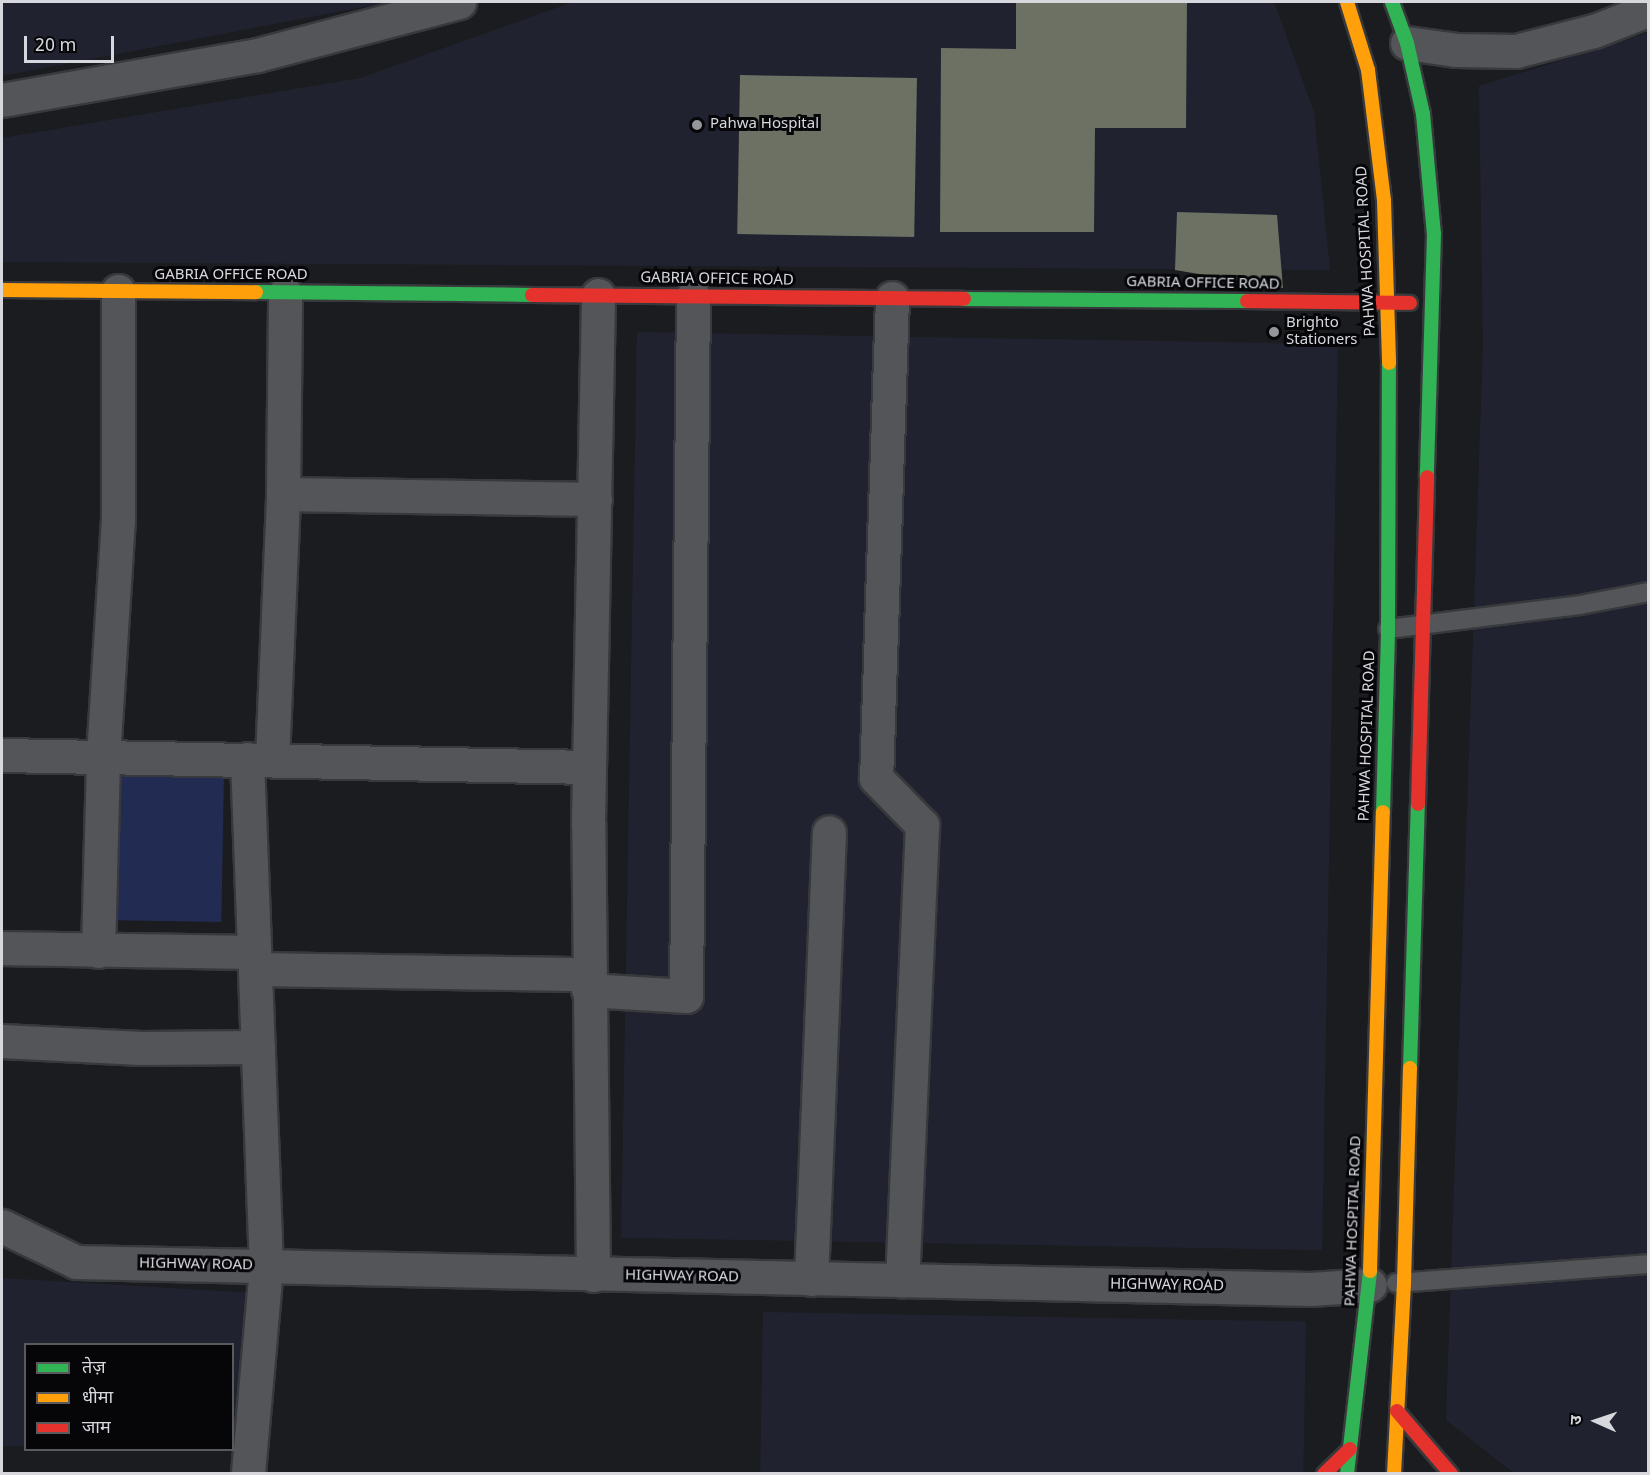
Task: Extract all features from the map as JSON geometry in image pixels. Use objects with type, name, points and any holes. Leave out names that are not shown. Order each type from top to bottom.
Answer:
[{"type":"street","points":[[2,100],[257,55],[459,2]]},
{"type":"street","name":"PAHWA HOSPITAL ROAD","points":[[1347,2],[1368,70],[1384,201],[1389,302],[1388,629],[1370,1285],[1347,1473]]},
{"type":"street","points":[[1392,2],[1407,43],[1423,114],[1433,223],[1404,1282],[1394,1473]]},
{"type":"street","points":[[1407,43],[1456,50],[1516,51],[1594,31],[1648,10]]},
{"type":"street","name":"GABRIA OFFICE ROAD","points":[[2,290],[1431,304]]},
{"type":"street","points":[[98,951],[103,757],[118,520],[118,291]]},
{"type":"street","points":[[248,1473],[266,1267],[254,960],[259,760],[283,494],[285,292]]},
{"type":"street","points":[[593,1275],[588,982],[589,767],[598,295]]},
{"type":"street","points":[[2,948],[254,960],[588,982],[686,996],[693,296]]},
{"type":"street","points":[[892,298],[876,778],[922,825],[902,1281]]},
{"type":"street","points":[[283,494],[595,499]]},
{"type":"street","points":[[2,755],[589,767]]},
{"type":"street","points":[[811,1279],[829,832]]},
{"type":"street","points":[[2,1041],[141,1048],[258,1047]]},
{"type":"street","name":"HIGHWAY ROAD","points":[[2,1226],[76,1263],[1311,1289],[1370,1285]]},
{"type":"street","points":[[1397,1411],[1451,1473]]},
{"type":"street","points":[[1323,1473],[1350,1449]]},
{"type":"lane","points":[[1388,629],[1580,605],[1648,592]]},
{"type":"lane","points":[[1370,1285],[1648,1264]]},
{"type":"shaded area","points":[[2,2],[389,2],[2,76]]},
{"type":"shaded area","name":"Pahwa Hospital","points":[[573,2],[1274,2],[1314,112],[1330,270],[2,262],[2,138],[360,78]]},
{"type":"shaded area","points":[[1648,33],[1648,1473],[1514,1473],[1446,1420],[1483,346],[1479,86]]},
{"type":"shaded area","points":[[637,332],[1338,344],[1322,1250],[621,1238]]},
{"type":"shaded area","points":[[101,770],[224,772],[221,922],[98,920]]},
{"type":"shaded area","points":[[2,1278],[254,1293],[244,1446],[234,1446],[234,1343],[24,1343],[24,1446],[2,1446]]},
{"type":"shaded area","points":[[763,1312],[1306,1321],[1303,1474],[760,1473]]},
{"type":"building","points":[[1016,2],[1187,2],[1186,128],[1095,128],[1094,232],[940,232],[941,48],[1016,49]]},
{"type":"building","points":[[740,75],[917,78],[914,237],[737,234]]},
{"type":"building","points":[[1177,212],[1277,215],[1283,288],[1175,270]]},
{"type":"traffic: fast","points":[[1392,2],[1407,43],[1423,114],[1434,234],[1427,477]]},
{"type":"traffic: fast","points":[[256,292],[532,295]]},
{"type":"traffic: fast","points":[[964,299],[1247,301]]},
{"type":"traffic: fast","points":[[1383,812],[1388,629],[1389,363]]},
{"type":"traffic: fast","points":[[1410,1068],[1418,804]]},
{"type":"traffic: fast","points":[[1347,1474],[1370,1271]]},
{"type":"traffic: slow","points":[[1347,2],[1368,70],[1384,201],[1389,363]]},
{"type":"traffic: slow","points":[[2,290],[256,292]]},
{"type":"traffic: slow","points":[[1370,1271],[1383,812]]},
{"type":"traffic: slow","points":[[1394,1474],[1404,1282],[1410,1068]]},
{"type":"traffic: jam","points":[[532,295],[964,299]]},
{"type":"traffic: jam","points":[[1247,301],[1410,303]]},
{"type":"traffic: jam","points":[[1418,804],[1427,477]]},
{"type":"traffic: jam","points":[[1397,1411],[1451,1474]]},
{"type":"traffic: jam","points":[[1324,1474],[1350,1449]]},
{"type":"place","name":"Pahwa Hospital","points":[[697,125]]},
{"type":"place","name":"Brighto Stationers","points":[[1274,332]]}]
